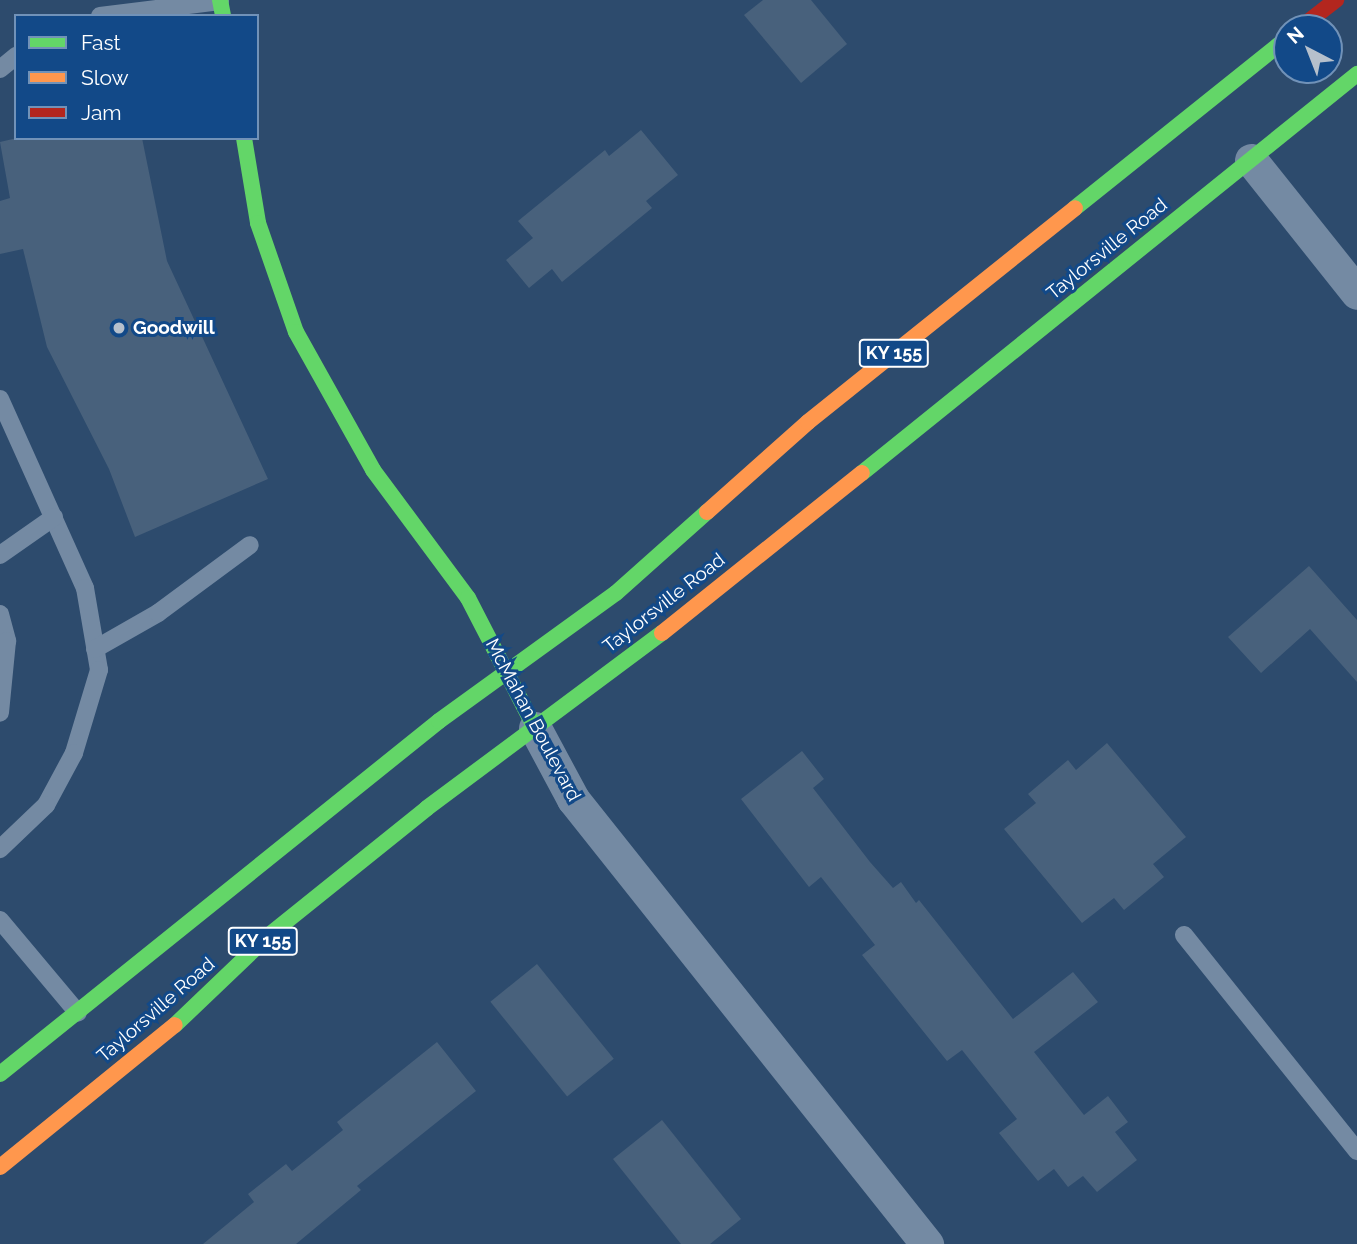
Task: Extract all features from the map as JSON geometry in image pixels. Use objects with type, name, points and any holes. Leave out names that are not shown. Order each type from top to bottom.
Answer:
[{"type":"main road","points":[[1318,14],[1335,0]]},
{"type":"main road","name":"Taylorsville Road","points":[[0,1074],[506,671],[616,593],[808,422],[1273,49]]},
{"type":"main road","name":"Taylorsville Road","points":[[0,1167],[169,1031],[268,936],[535,728],[661,634],[1357,74]]},
{"type":"main road","name":"McMahan Boulevard","points":[[244,140],[258,223],[296,332],[373,470],[468,597],[535,728]]},
{"type":"street","points":[[1251,160],[1357,293]]},
{"type":"street","name":"McMahan Boulevard","points":[[535,728],[573,799],[927,1244]]},
{"type":"lane","points":[[124,14],[221,6]]},
{"type":"lane","points":[[0,69],[14,58]]},
{"type":"lane","points":[[0,399],[85,588],[99,670],[74,753],[46,805],[0,849]]},
{"type":"lane","points":[[0,555],[54,517]]},
{"type":"lane","points":[[95,649],[158,613],[250,545]]},
{"type":"lane","points":[[0,614],[7,640],[0,713]]},
{"type":"lane","points":[[0,920],[78,1013]]},
{"type":"lane","points":[[1184,934],[1357,1150]]},
{"type":"building","points":[[763,0],[811,0],[847,44],[801,83],[744,15]]},
{"type":"building","points":[[641,130],[678,175],[646,201],[652,208],[562,282],[552,269],[529,288],[506,260],[533,238],[518,221],[605,150],[609,156]]},
{"type":"building","name":"Goodwill","points":[[14,139],[142,140],[167,261],[268,479],[135,537],[109,469],[47,347],[23,249],[0,254],[0,201],[10,198],[0,142]]},
{"type":"building","points":[[1309,566],[1357,620],[1357,682],[1310,629],[1261,673],[1228,637]]},
{"type":"building","points":[[1107,743],[1186,837],[1153,864],[1164,877],[1124,910],[1114,898],[1082,923],[1004,829],[1036,803],[1028,794],[1068,760],[1076,770]]},
{"type":"building","points":[[802,751],[824,779],[813,788],[870,862],[893,888],[901,882],[916,903],[919,900],[1013,1019],[1073,972],[1098,1002],[1034,1052],[1084,1115],[1108,1096],[1128,1122],[1115,1132],[1137,1160],[1097,1192],[1083,1176],[1068,1187],[1054,1169],[1038,1181],[999,1133],[1017,1119],[962,1050],[947,1061],[862,955],[875,945],[821,877],[809,887],[741,799]]},
{"type":"building","points":[[537,964],[614,1059],[567,1097],[490,1002]]},
{"type":"building","points":[[437,1042],[476,1091],[357,1186],[361,1190],[296,1244],[203,1244],[254,1202],[248,1194],[286,1164],[292,1171],[343,1130],[337,1122]]},
{"type":"building","points":[[662,1120],[741,1219],[710,1244],[681,1244],[613,1159]]},
{"type":"traffic: fast","points":[[220,0],[223,14]]},
{"type":"traffic: fast","points":[[1075,208],[1273,49]]},
{"type":"traffic: fast","points":[[862,473],[1357,74]]},
{"type":"traffic: fast","points":[[244,140],[258,223],[296,332],[373,470],[468,598],[535,728]]},
{"type":"traffic: fast","points":[[0,1074],[439,721],[616,593],[707,512]]},
{"type":"traffic: fast","points":[[175,1025],[268,936],[427,808],[662,633]]},
{"type":"traffic: slow","points":[[707,512],[808,422],[1075,208]]},
{"type":"traffic: slow","points":[[662,633],[862,473]]},
{"type":"traffic: slow","points":[[0,1167],[175,1025]]},
{"type":"traffic: jam","points":[[1318,14],[1336,0]]},
{"type":"place","name":"Goodwill","points":[[119,328]]}]
